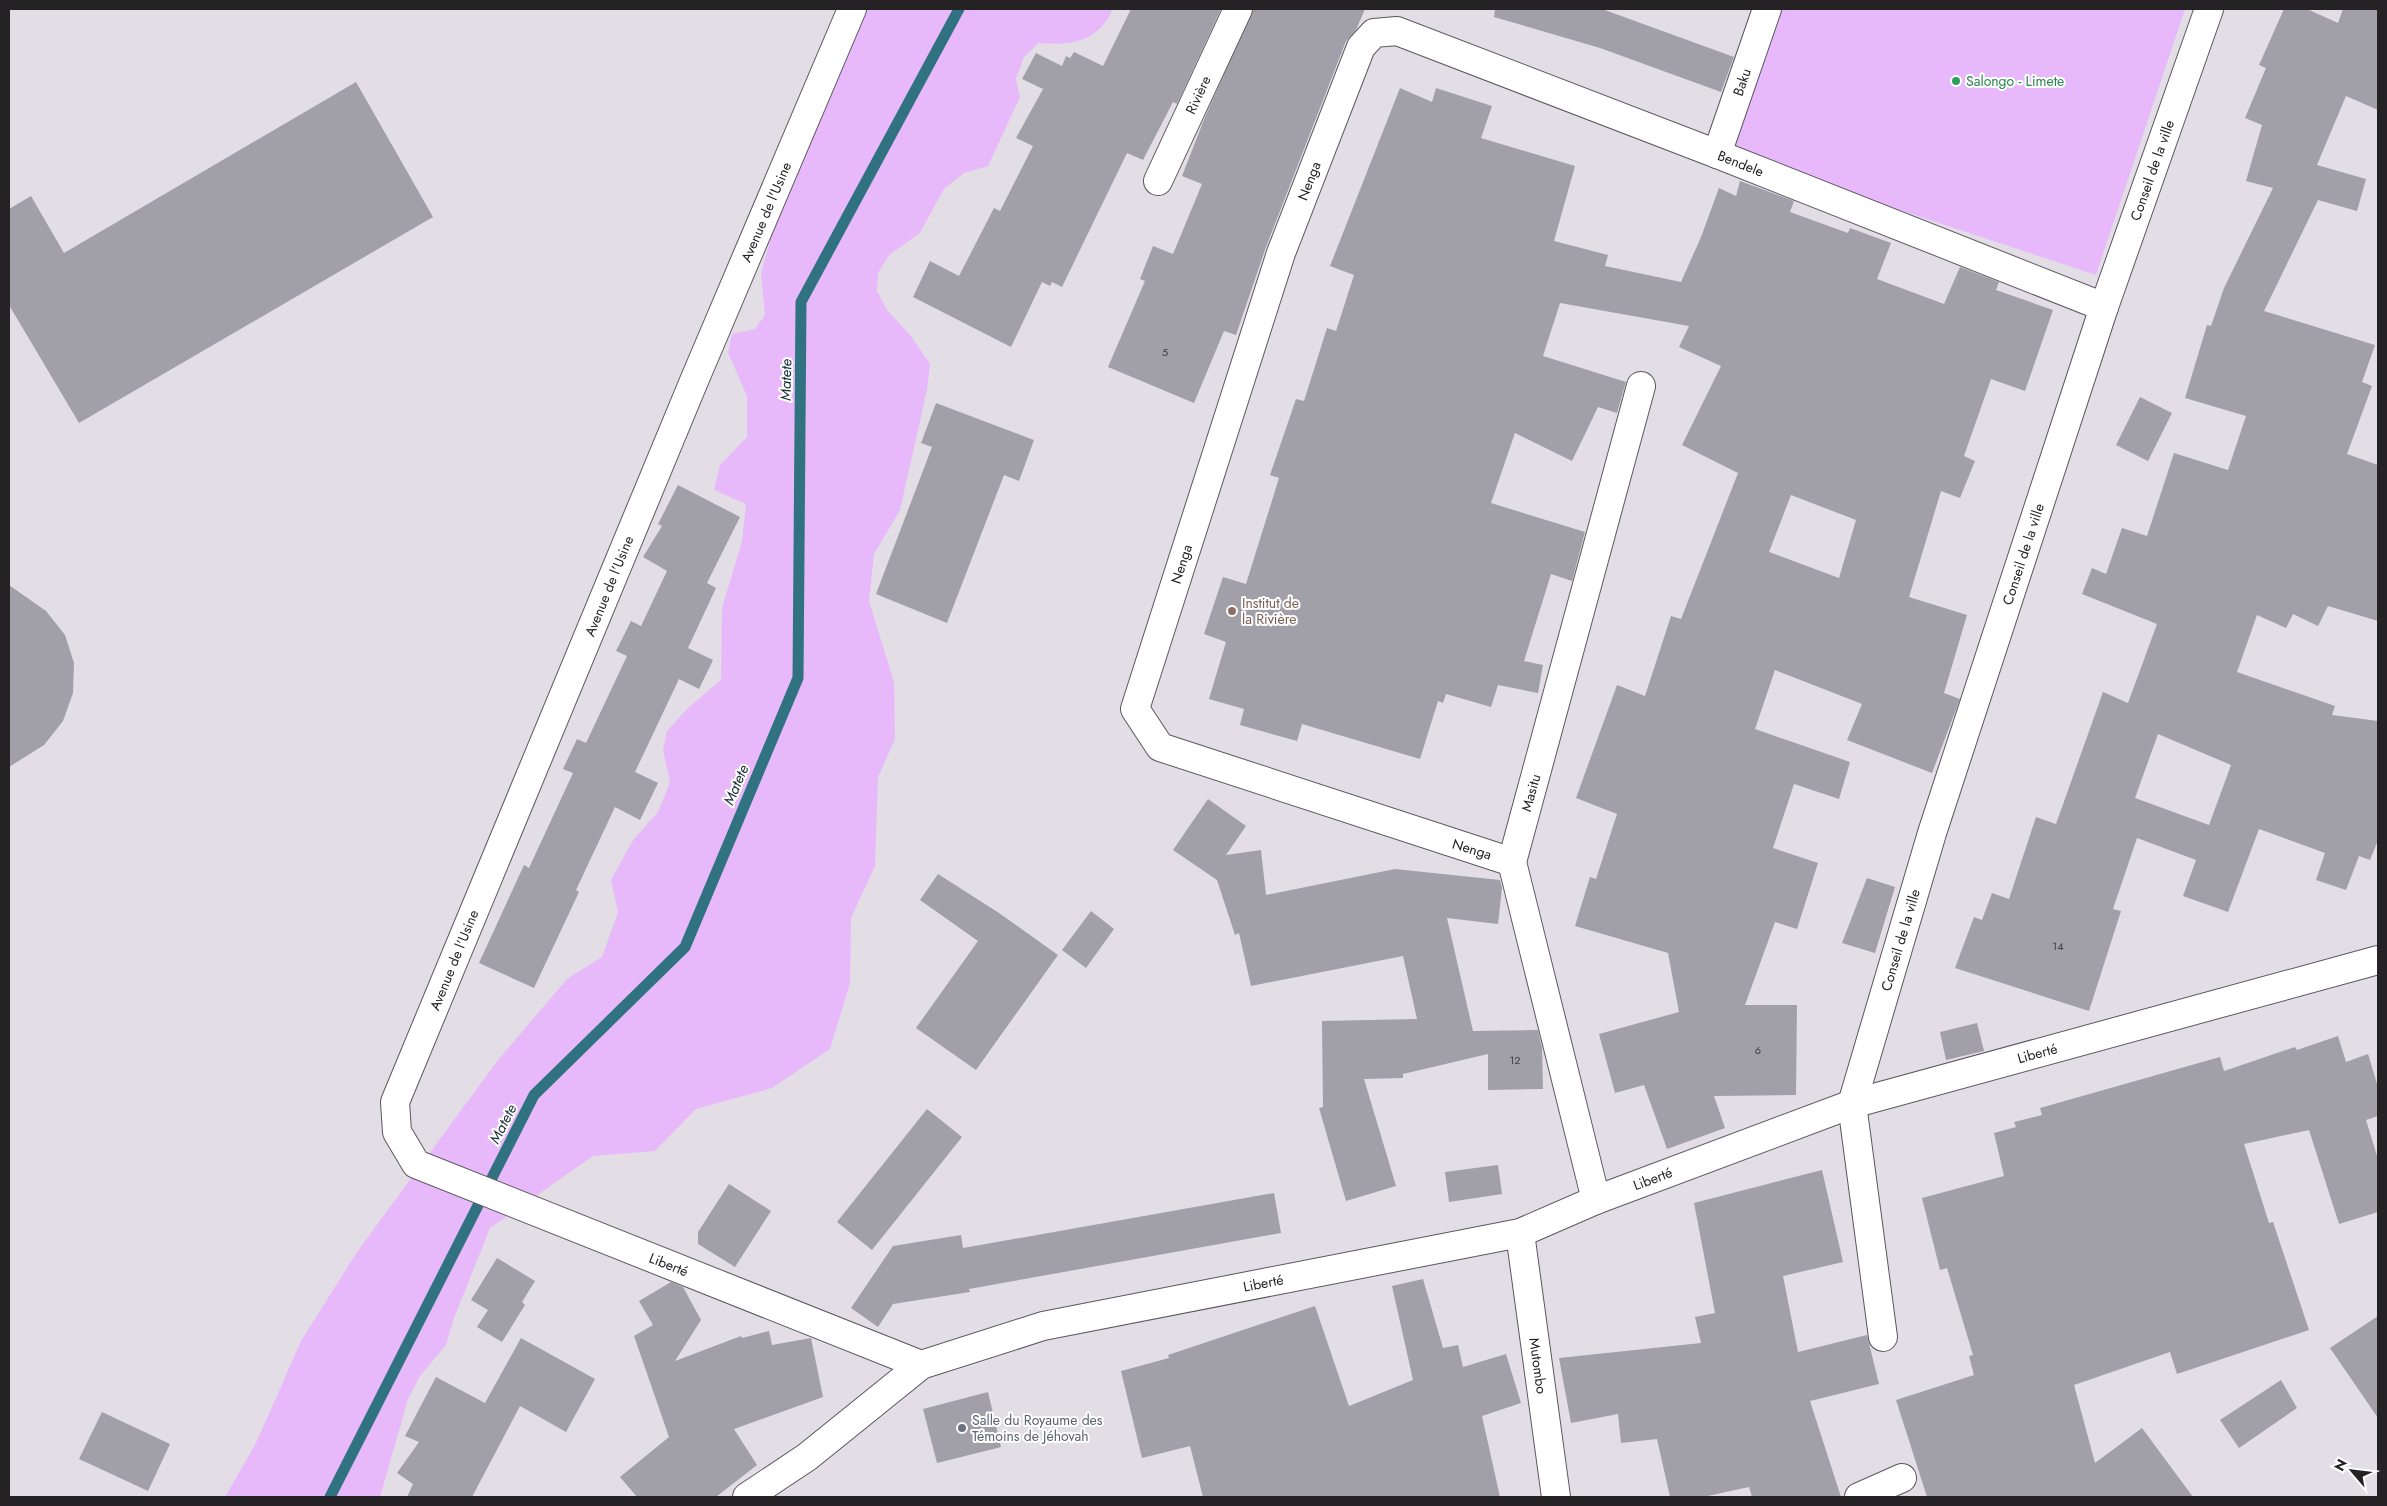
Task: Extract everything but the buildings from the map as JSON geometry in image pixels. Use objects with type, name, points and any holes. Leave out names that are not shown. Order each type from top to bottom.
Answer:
[{"type":"street","name":"Avenue de l'Usine","points":[[416,1164],[397,1132],[395,1102],[690,390],[852,9]]},
{"type":"street","name":"Rivière","points":[[1158,181],[1238,9]]},
{"type":"street","name":"Baku","points":[[1717,154],[1767,9]]},
{"type":"street","name":"Conseil de la ville","points":[[1852,1104],[1932,833],[2104,307],[2209,9]]},
{"type":"street","name":"Bendele","points":[[1374,33],[1397,31],[1717,154],[2104,307]]},
{"type":"street","name":"Nenga","points":[[1374,33],[1361,48],[1281,254],[1135,709],[1160,747],[1512,862]]},
{"type":"street","name":"Masitu","points":[[1596,1200],[1512,862],[1641,386]]},
{"type":"street","name":"Liberté","points":[[747,1497],[807,1457],[921,1365],[1043,1326],[1520,1233],[1596,1200],[1852,1104],[2378,960]]},
{"type":"street","points":[[1852,1104],[1882,1337]]},
{"type":"street","name":"Liberté","points":[[416,1164],[921,1365]]},
{"type":"street","name":"Mutombo","points":[[1520,1233],[1556,1497]]},
{"type":"street","points":[[1859,1497],[1902,1478]]},
{"type":"shaded area","points":[[846,9],[1113,9],[1100,29],[1092,35],[1082,40],[1061,44],[1038,43],[1024,57],[1016,79],[1020,97],[988,166],[964,173],[944,189],[920,233],[889,255],[878,273],[877,291],[887,310],[910,335],[930,364],[927,390],[900,510],[874,554],[869,601],[894,682],[895,739],[878,777],[875,866],[851,918],[850,983],[830,1049],[772,1088],[696,1109],[655,1151],[593,1156],[490,1228],[454,1318],[446,1345],[420,1376],[408,1399],[380,1497],[225,1497],[256,1443],[301,1341],[357,1252],[498,1060],[567,979],[602,957],[618,912],[611,880],[633,840],[658,812],[670,782],[663,750],[667,731],[687,709],[721,680],[722,608],[742,541],[746,504],[714,490],[720,465],[747,437],[747,396],[728,353],[732,334],[755,329],[765,315],[761,274],[764,262],[832,23]]},
{"type":"shaded area","name":"Salongo - Limete","points":[[1775,9],[2185,9],[2096,275],[1727,153]]},
{"type":"waterway","name":"Matete","points":[[330,1497],[534,1095],[685,947],[798,678],[801,302],[959,9]]},
{"type":"place","name":"Salongo - Limete","points":[[1956,81]]},
{"type":"place","name":"Institut de la Rivière","points":[[1232,611]]},
{"type":"place","name":"Salle du Royaume des Témoins de Jéhovah","points":[[962,1428]]}]
